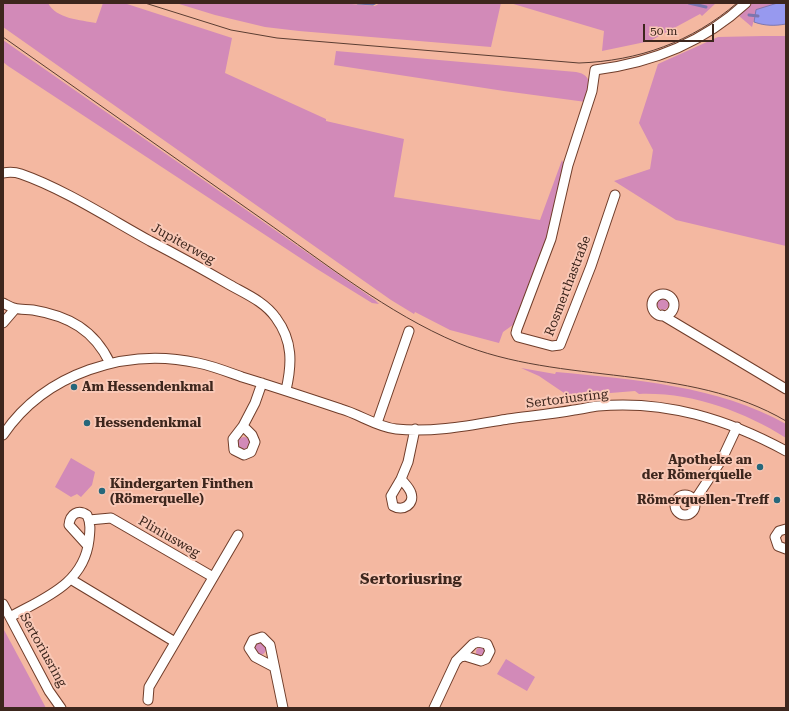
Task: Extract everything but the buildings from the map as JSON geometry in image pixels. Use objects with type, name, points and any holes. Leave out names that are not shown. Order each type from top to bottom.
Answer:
[{"type":"street","name":"Rosmerthastraße","points":[[615,196],[591,266],[560,345],[552,346],[518,337],[516,334],[517,329],[530,299],[551,239],[568,165],[592,91],[595,70],[653,58],[665,54],[722,24],[746,3]]},
{"type":"street","name":"Jupiterweg","points":[[3,172],[14,172],[22,175],[67,196],[199,267],[263,305],[278,320],[285,333],[289,346],[291,364],[286,390]]},
{"type":"street","points":[[3,303],[15,308],[32,309],[53,315],[78,325],[94,338],[103,348],[110,363]]},
{"type":"street","points":[[3,323],[15,308]]},
{"type":"street","points":[[662,315],[786,389]]},
{"type":"street","points":[[377,423],[409,330]]},
{"type":"street","name":"Sertoriusring","points":[[3,435],[22,411],[51,387],[67,378],[110,363],[133,360],[160,360],[198,363],[349,411],[394,429],[472,425],[598,406],[622,405],[679,410],[710,417],[737,427],[786,451]]},
{"type":"street","points":[[243,426],[255,403],[262,383]]},
{"type":"street","points":[[695,500],[722,459],[737,427]]},
{"type":"street","points":[[401,479],[408,462],[415,429]]},
{"type":"street","name":"Pliniusweg","points":[[88,546],[69,525],[71,516],[74,513],[84,513],[89,520],[111,518],[213,577]]},
{"type":"street","points":[[10,618],[63,588],[72,580],[84,558],[88,546],[89,520]]},
{"type":"street","points":[[786,529],[779,531],[775,537],[778,546],[786,549]]},
{"type":"street","points":[[148,700],[149,687],[238,535]]},
{"type":"street","points":[[72,580],[175,642]]},
{"type":"street","name":"Sertoriusring","points":[[3,604],[49,691],[61,708]]},
{"type":"street","points":[[434,708],[446,678],[460,657]]},
{"type":"street","points":[[274,667],[283,708]]},
{"type":"shaded area","points":[[3,3],[48,3],[63,16],[76,20],[96,23],[103,3],[124,3],[232,38],[225,73],[326,119],[326,121],[404,139],[394,197],[540,220],[562,160],[565,167],[553,220],[517,322],[503,332],[499,343],[450,330],[415,312],[414,314],[391,300],[3,27]]},
{"type":"shaded area","points":[[176,3],[340,3],[375,6],[380,3],[501,3],[491,47],[265,27],[215,15]]},
{"type":"shaded area","points":[[510,3],[716,3],[702,16],[700,14],[650,41],[602,51],[604,31]]},
{"type":"shaded area","points":[[752,3],[778,3],[755,16],[752,27],[739,16]]},
{"type":"shaded area","points":[[786,36],[786,246],[676,220],[614,181],[650,169],[653,150],[639,123],[658,64],[718,37]]},
{"type":"shaded area","points":[[3,40],[379,304],[372,303],[317,269],[8,66],[3,62]]},
{"type":"shaded area","points":[[336,51],[576,72],[586,76],[589,87],[586,102],[504,91],[334,65]]},
{"type":"shaded area","points":[[665,298],[668,299],[668,309],[661,310],[658,309],[657,302],[658,299]]},
{"type":"shaded area","points":[[521,368],[555,374],[556,372],[645,382],[674,386],[704,393],[760,411],[786,424],[786,438],[752,419],[716,405],[678,396],[639,394],[635,391],[573,396],[567,395],[539,376]]},
{"type":"shaded area","points":[[242,437],[246,437],[250,443],[246,449],[242,449],[238,445],[238,441]]},
{"type":"shaded area","points":[[71,458],[95,472],[92,485],[81,497],[77,494],[71,497],[55,487]]},
{"type":"shaded area","points":[[3,628],[46,708],[3,708]]},
{"type":"shaded area","points":[[260,643],[264,645],[266,649],[264,653],[260,655],[256,653],[254,649],[256,645]]},
{"type":"shaded area","points":[[481,647],[486,652],[481,657],[476,652]]},
{"type":"shaded area","points":[[506,659],[535,677],[527,691],[497,674]]},
{"type":"water","points":[[778,3],[786,3],[786,24],[770,25],[754,22],[756,10]]},
{"type":"waterway","points":[[358,3],[375,3]]},
{"type":"waterway","points":[[689,3],[706,7]]},
{"type":"waterway","points":[[749,15],[758,16]]},
{"type":"tram line","points":[[145,3],[231,30],[277,38],[579,63],[622,58],[663,47],[702,29],[737,3]]},
{"type":"tram line","points":[[3,37],[333,270],[381,302],[432,331],[458,343],[498,356],[539,365],[667,382],[708,390],[748,403],[786,421]]},
{"type":"place","name":"Am Hessendenkmal","points":[[74,387]]},
{"type":"place","name":"Hessendenkmal","points":[[87,423]]},
{"type":"place","name":"Apotheke an der Römerquelle","points":[[760,467]]},
{"type":"place","name":"Kindergarten Finthen (Römerquelle)","points":[[102,491]]},
{"type":"place","name":"Römerquellen-Treff","points":[[777,500]]},
{"type":"district","name":"Sertoriusring","points":[[411,580]]}]
